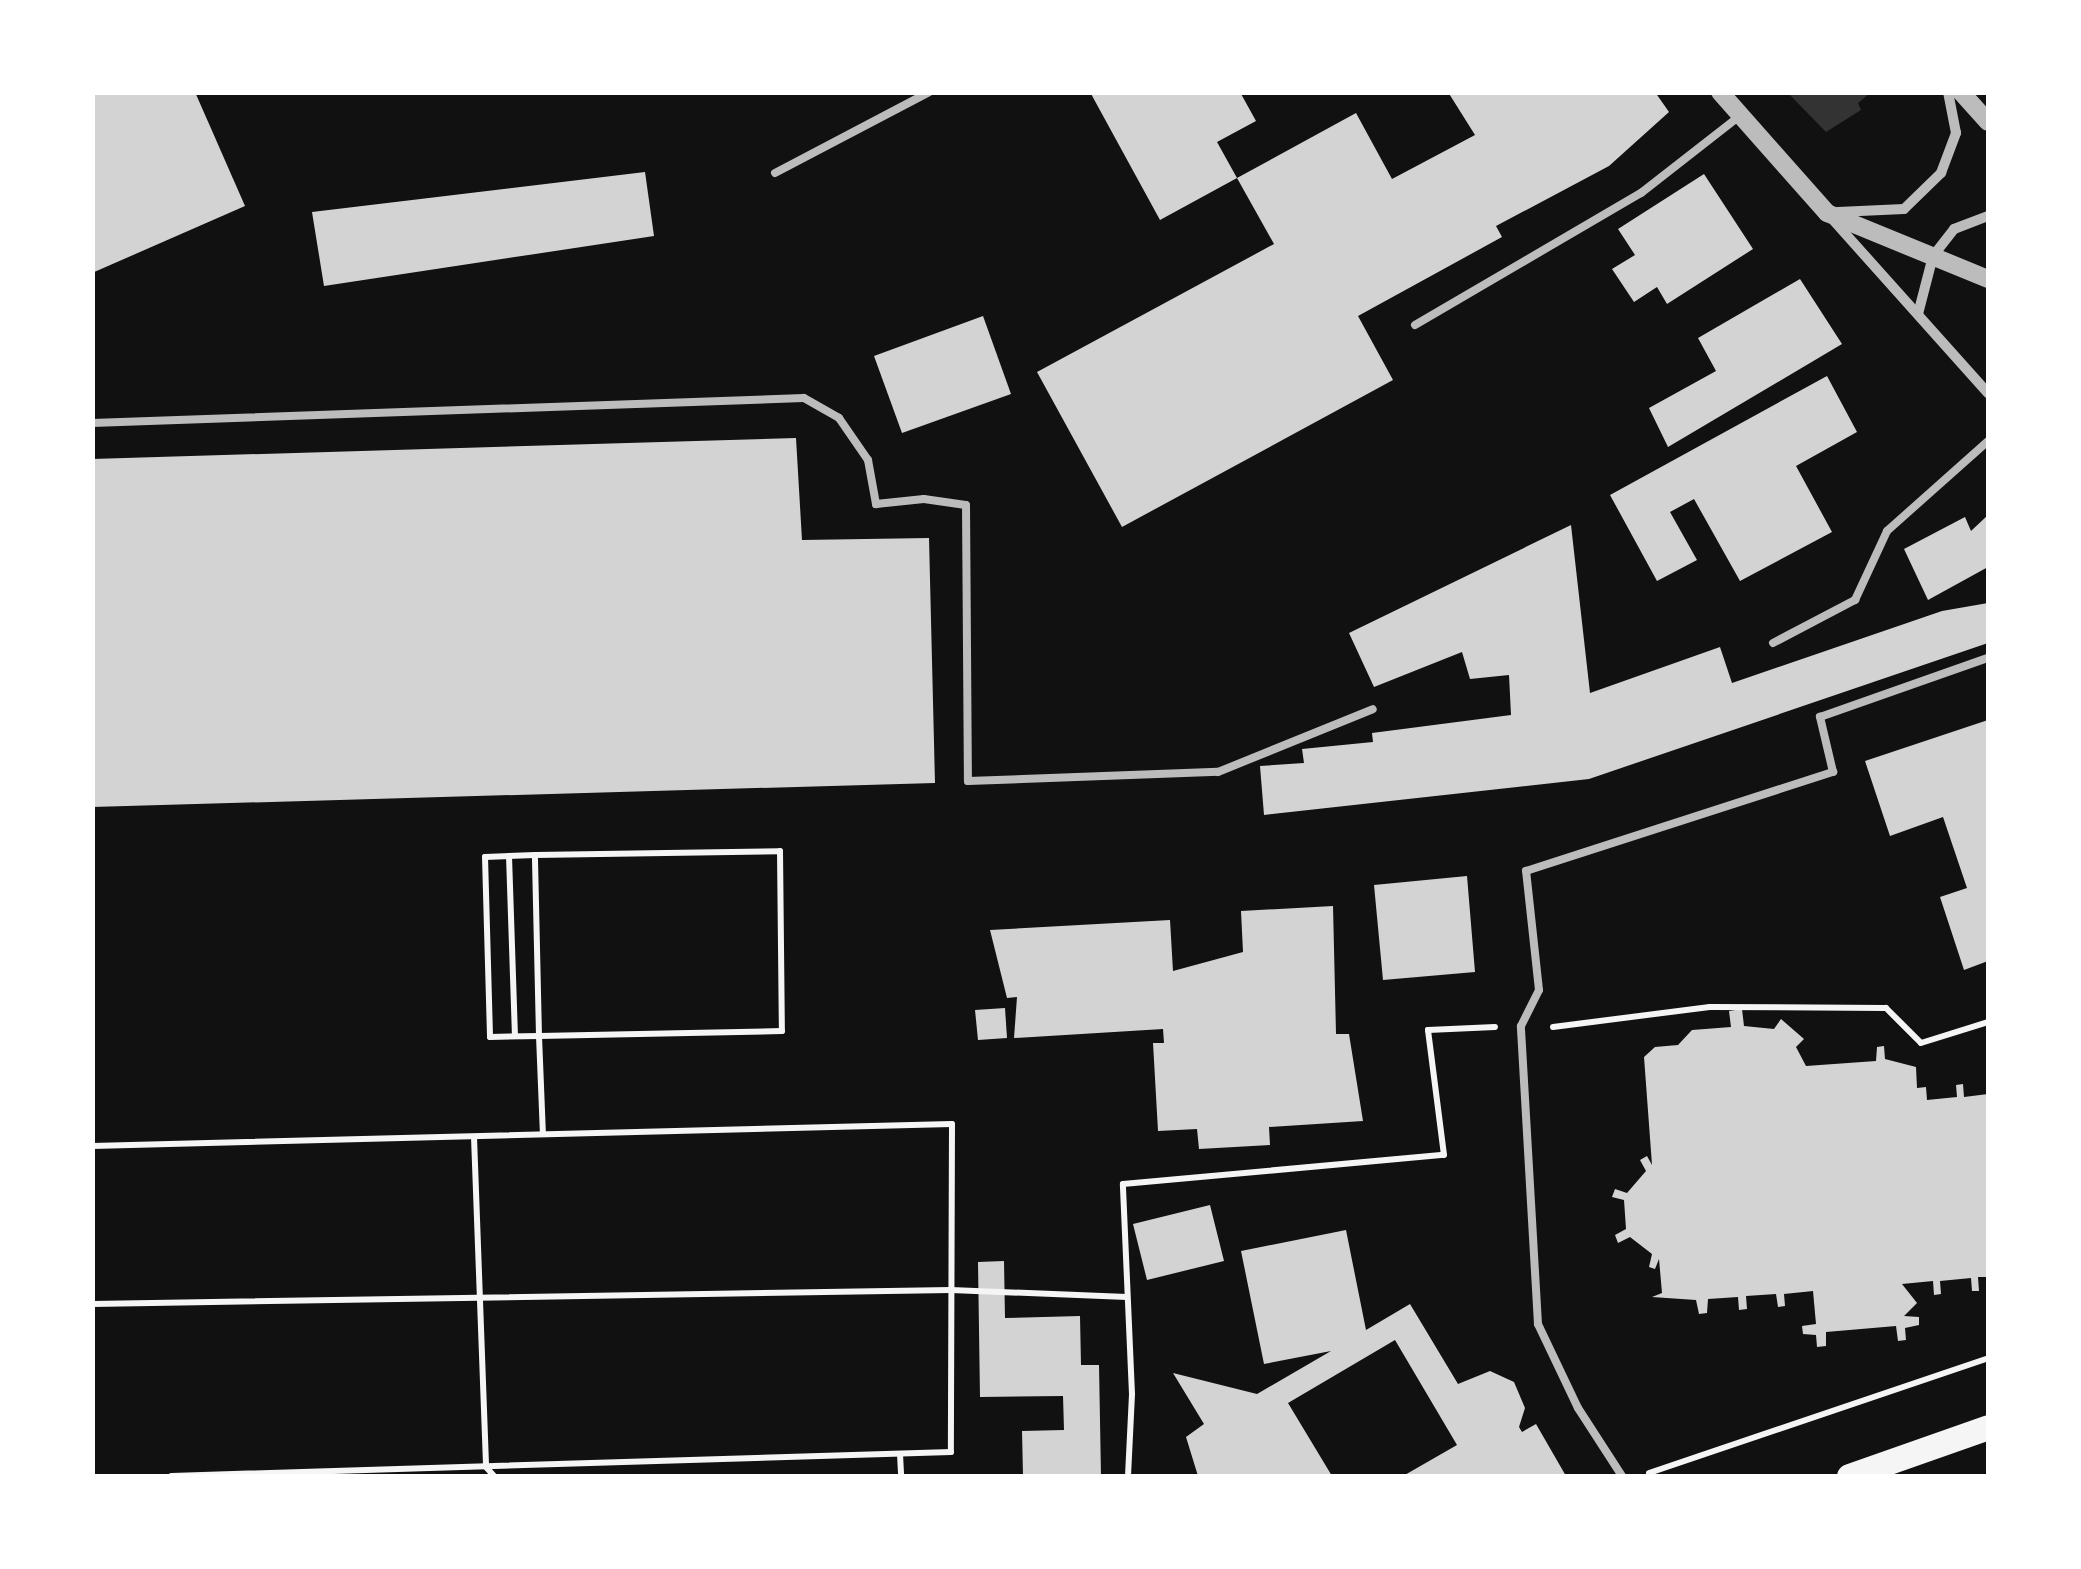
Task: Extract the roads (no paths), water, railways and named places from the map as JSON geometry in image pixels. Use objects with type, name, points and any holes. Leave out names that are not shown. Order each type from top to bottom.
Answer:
[{"type":"main road","points":[[1849,1476],[1988,1427]]},
{"type":"street","points":[[1720,92],[1988,392]]},
{"type":"street","points":[[1827,213],[1904,208],[1942,173],[1956,133],[1948,92]]},
{"type":"street","points":[[1961,92],[1988,122]]},
{"type":"street","points":[[1827,213],[1988,279]]},
{"type":"street","points":[[1918,314],[1933,256],[1954,229],[1988,216]]},
{"type":"lane","points":[[775,172],[929,92]]},
{"type":"lane","points":[[1415,324],[1641,193],[1742,115]]},
{"type":"lane","points":[[92,423],[804,398],[839,418],[868,460],[876,504],[924,500],[966,505],[968,781],[1218,772],[1373,709]]},
{"type":"lane","points":[[1774,644],[1855,600],[1887,530],[1988,441]]},
{"type":"lane","points":[[1622,1476],[1578,1408],[1538,1324],[1521,1026],[1539,990],[1526,871],[1833,772],[1820,717],[1988,658]]}]
